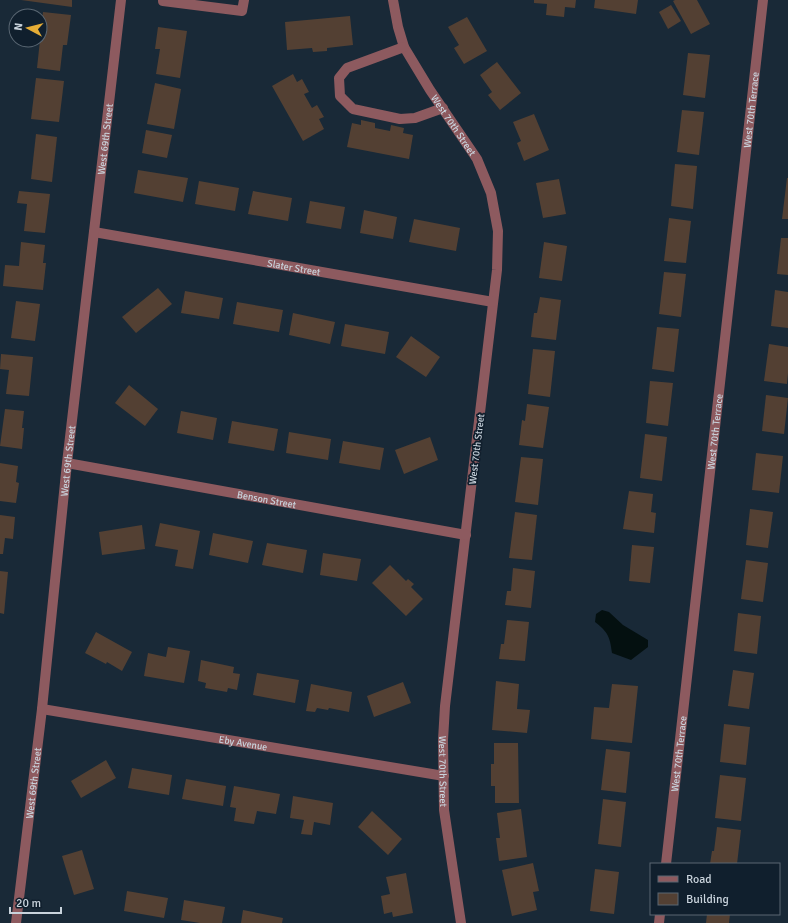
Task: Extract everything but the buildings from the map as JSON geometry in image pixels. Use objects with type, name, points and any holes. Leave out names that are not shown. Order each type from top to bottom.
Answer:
[{"type":"street","name":"West 69th Street","points":[[16,923],[42,709],[67,463],[121,0]]},
{"type":"street","points":[[163,0],[163,2],[242,11],[244,0]]},
{"type":"street","name":"West 70th Street","points":[[393,0],[398,27],[404,47],[430,90],[477,159],[491,192],[498,231],[497,270],[445,706],[443,740],[444,810],[461,923]]},
{"type":"street","name":"West 70th Terrace","points":[[666,863],[763,0]]},
{"type":"street","points":[[404,47],[347,68],[339,78],[340,96],[352,109],[400,119],[415,118],[443,108]]},
{"type":"street","name":"Slater Street","points":[[94,232],[493,302]]},
{"type":"street","name":"Benson Street","points":[[67,463],[466,535]]},
{"type":"street","name":"Eby Avenue","points":[[42,709],[444,776]]},
{"type":"shaded area","points":[[602,610],[609,612],[623,625],[648,640],[648,647],[631,660],[612,653],[608,635],[595,622],[596,614]]}]
